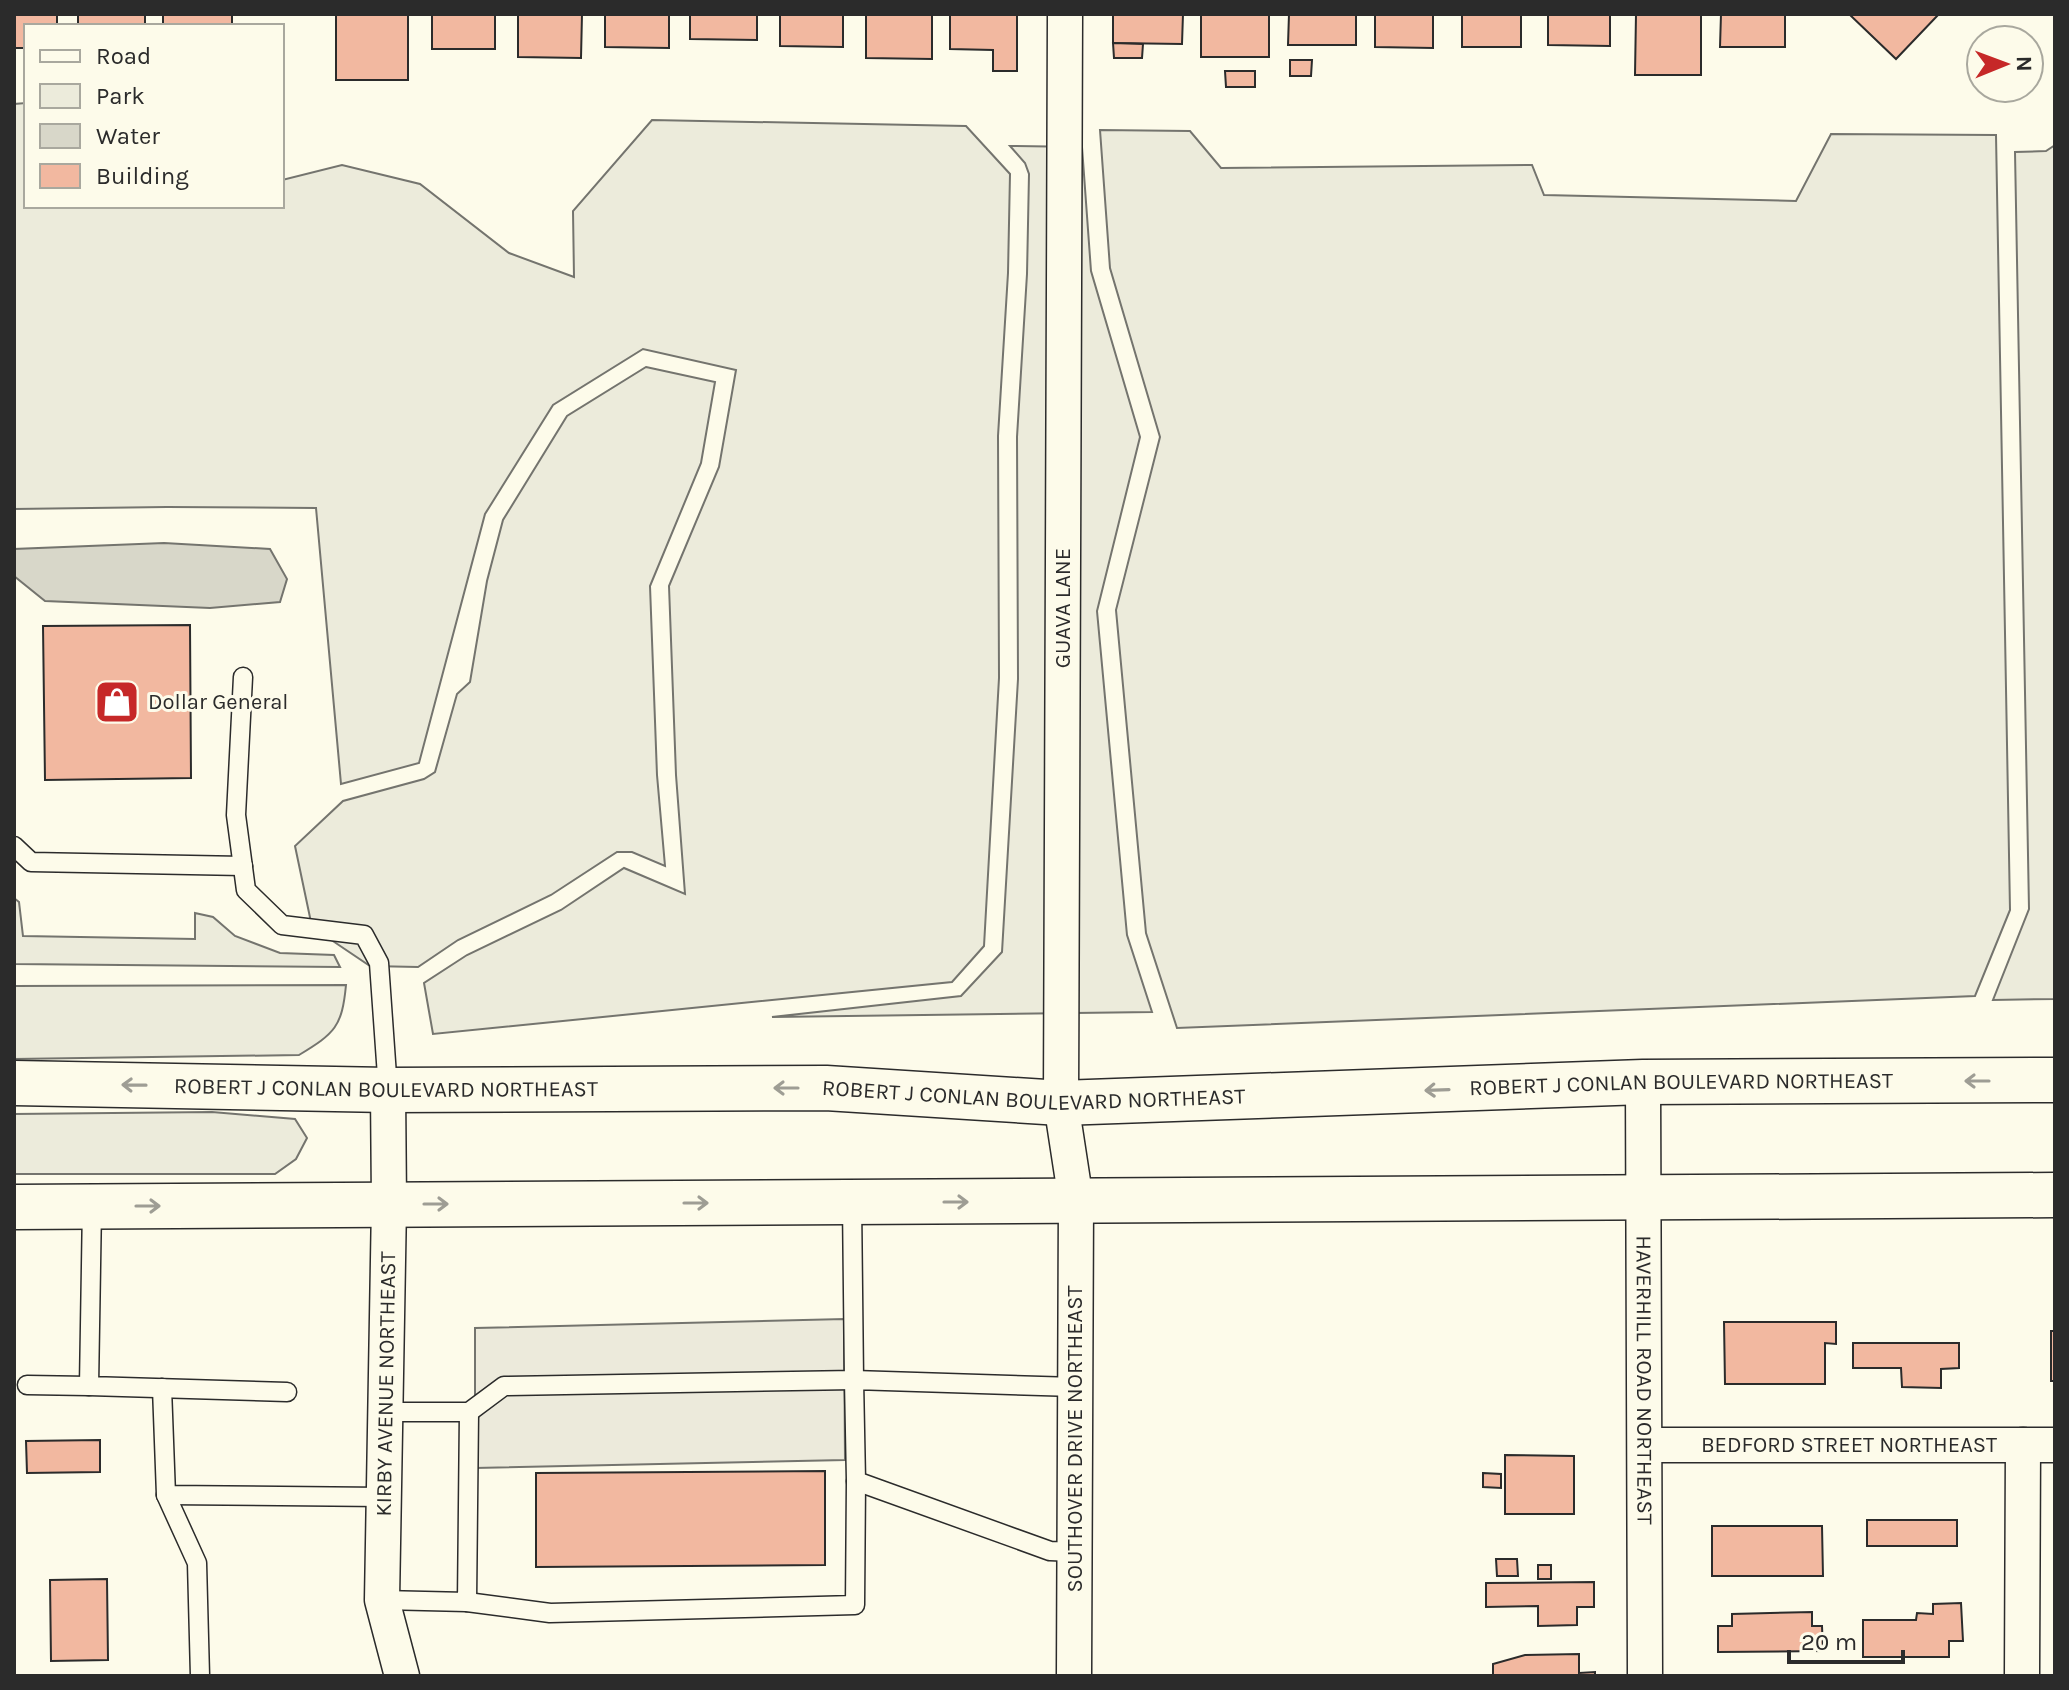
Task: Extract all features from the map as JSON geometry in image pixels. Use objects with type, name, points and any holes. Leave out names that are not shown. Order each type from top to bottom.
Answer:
[{"type":"main road","name":"ROBERT J CONLAN BOULEVARD NORTHEAST","points":[[14,1083],[388,1090],[826,1088],[1061,1103],[1643,1082],[2055,1080]]},
{"type":"main road","points":[[14,1207],[2055,1195]]},
{"type":"street","name":"GUAVA LANE","points":[[1065,14],[1061,1103],[1076,1201]]},
{"type":"street","name":"HAVERHILL ROAD NORTHEAST","points":[[1643,1082],[1645,1676]]},
{"type":"street","name":"KIRBY AVENUE NORTHEAST","points":[[388,1090],[382,1600],[402,1676]]},
{"type":"street","name":"SOUTHOVER DRIVE NORTHEAST","points":[[1074,1676],[1076,1201]]},
{"type":"street","name":"BEDFORD STREET NORTHEAST","points":[[1645,1445],[2039,1445]]},
{"type":"street","points":[[2022,1676],[2039,1445]]},
{"type":"lane","points":[[243,677],[236,815],[246,890],[282,925],[364,935],[379,963],[388,1090]]},
{"type":"lane","points":[[14,846],[31,862],[243,866]]},
{"type":"lane","points":[[382,1600],[467,1602],[550,1613],[855,1605],[852,1202]]},
{"type":"lane","points":[[89,1386],[92,1206]]},
{"type":"lane","points":[[385,1412],[469,1412],[504,1386],[854,1380],[1075,1387]]},
{"type":"lane","points":[[27,1385],[287,1392]]},
{"type":"lane","points":[[162,1388],[166,1495],[197,1563],[200,1676]]},
{"type":"lane","points":[[467,1602],[469,1412]]},
{"type":"lane","points":[[856,1481],[1050,1551],[1074,1552]]},
{"type":"lane","points":[[166,1495],[384,1497]]},
{"type":"green space","points":[[24,103],[24,208],[284,208],[284,180],[342,165],[420,184],[509,253],[574,277],[573,211],[652,120],[966,126],[1010,174],[1008,273],[998,436],[999,678],[984,946],[952,982],[433,1034],[424,983],[467,955],[561,910],[624,868],[685,894],[676,775],[669,586],[719,467],[736,370],[643,349],[553,405],[485,514],[419,763],[341,784],[316,508],[14,509],[14,104]]},
{"type":"green space","points":[[1100,130],[1190,131],[1221,168],[1532,165],[1544,195],[1796,201],[1831,134],[1996,135],[2010,910],[1975,996],[1177,1028],[1146,933],[1116,610],[1160,437],[1110,268]]},
{"type":"green space","points":[[2055,145],[2055,999],[1993,1000],[2029,909],[2015,152],[2046,151]]},
{"type":"green space","points":[[1010,146],[1082,147],[1091,271],[1140,437],[1097,611],[1127,935],[1152,1012],[772,1017],[961,996],[1002,952],[1018,679],[1017,437],[1027,274],[1029,174],[1025,163]]},
{"type":"green space","points":[[646,367],[715,382],[701,463],[650,586],[657,775],[665,866],[632,852],[617,852],[551,895],[458,940],[418,967],[370,966],[312,927],[295,846],[343,801],[424,779],[435,772],[457,694],[470,682],[487,581],[503,520],[567,416]]},
{"type":"green space","points":[[14,898],[19,902],[23,936],[195,939],[195,913],[213,917],[235,936],[280,953],[334,955],[340,967],[14,964]]},
{"type":"green space","points":[[346,985],[342,1011],[334,1028],[299,1055],[14,1059],[14,986]]},
{"type":"green space","points":[[212,1112],[295,1119],[307,1138],[296,1159],[275,1174],[14,1174],[14,1114]]},
{"type":"shaded area","points":[[844,1319],[845,1460],[475,1468],[475,1328]]},
{"type":"water","points":[[164,543],[270,549],[287,579],[280,602],[210,608],[45,601],[14,576],[14,549]]},
{"type":"building","points":[[14,14],[57,14],[57,24],[24,24],[24,48],[14,48]]},
{"type":"building","points":[[78,14],[145,14],[145,24],[78,24]]},
{"type":"building","points":[[163,14],[232,14],[232,24],[163,24]]},
{"type":"building","points":[[336,14],[408,14],[408,80],[336,80]]},
{"type":"building","points":[[432,14],[495,14],[495,49],[432,49]]},
{"type":"building","points":[[518,14],[582,14],[581,58],[518,57]]},
{"type":"building","points":[[605,14],[669,14],[669,48],[605,47]]},
{"type":"building","points":[[690,14],[757,14],[757,40],[690,39]]},
{"type":"building","points":[[780,14],[843,14],[843,47],[780,46]]},
{"type":"building","points":[[866,14],[932,14],[932,59],[866,58]]},
{"type":"building","points":[[950,14],[1017,14],[1017,71],[993,71],[993,50],[950,49]]},
{"type":"building","points":[[1113,14],[1183,14],[1182,44],[1113,43]]},
{"type":"building","points":[[1201,14],[1269,14],[1269,57],[1201,57]]},
{"type":"building","points":[[1289,14],[1356,14],[1356,45],[1288,45]]},
{"type":"building","points":[[1375,14],[1433,14],[1433,48],[1375,47]]},
{"type":"building","points":[[1462,14],[1521,14],[1521,47],[1462,47]]},
{"type":"building","points":[[1548,14],[1610,14],[1610,46],[1548,45]]},
{"type":"building","points":[[1636,14],[1701,14],[1701,75],[1635,75]]},
{"type":"building","points":[[1721,14],[1785,14],[1785,47],[1720,47]]},
{"type":"building","points":[[1849,14],[1939,14],[1896,59]]},
{"type":"building","points":[[1113,43],[1143,44],[1142,58],[1114,58]]},
{"type":"building","points":[[1290,60],[1312,60],[1311,76],[1290,76]]},
{"type":"building","points":[[1225,71],[1255,71],[1255,87],[1226,87]]},
{"type":"building","name":"Dollar General","points":[[190,625],[191,778],[45,780],[43,626]]},
{"type":"building","points":[[1724,1322],[1836,1322],[1836,1344],[1825,1343],[1825,1384],[1725,1384]]},
{"type":"building","points":[[2051,1331],[2055,1331],[2055,1381],[2051,1381]]},
{"type":"building","points":[[1853,1343],[1959,1343],[1959,1368],[1941,1369],[1941,1388],[1902,1387],[1901,1368],[1853,1368]]},
{"type":"building","points":[[100,1440],[100,1472],[27,1473],[26,1441]]},
{"type":"building","points":[[1505,1455],[1574,1456],[1574,1514],[1505,1514]]},
{"type":"building","points":[[825,1471],[825,1565],[536,1567],[536,1473]]},
{"type":"building","points":[[1483,1473],[1501,1474],[1501,1488],[1483,1487]]},
{"type":"building","points":[[1867,1520],[1957,1520],[1957,1546],[1867,1546]]},
{"type":"building","points":[[1712,1526],[1822,1526],[1823,1576],[1712,1576]]},
{"type":"building","points":[[1496,1559],[1517,1559],[1518,1576],[1497,1576]]},
{"type":"building","points":[[1538,1565],[1551,1565],[1551,1579],[1538,1579]]},
{"type":"building","points":[[107,1579],[108,1660],[51,1661],[50,1580]]},
{"type":"building","points":[[1594,1582],[1594,1607],[1577,1607],[1577,1625],[1538,1626],[1538,1606],[1486,1607],[1486,1583]]},
{"type":"building","points":[[1961,1603],[1963,1641],[1949,1641],[1949,1657],[1863,1657],[1863,1620],[1916,1620],[1917,1613],[1933,1614],[1933,1604]]},
{"type":"building","points":[[1812,1612],[1812,1626],[1822,1626],[1823,1651],[1718,1652],[1718,1626],[1732,1626],[1732,1614]]},
{"type":"building","points":[[1579,1654],[1579,1673],[1595,1672],[1595,1676],[1493,1676],[1493,1664],[1525,1655]]},
{"type":"place","name":"Dollar General","points":[[117,702]]}]
